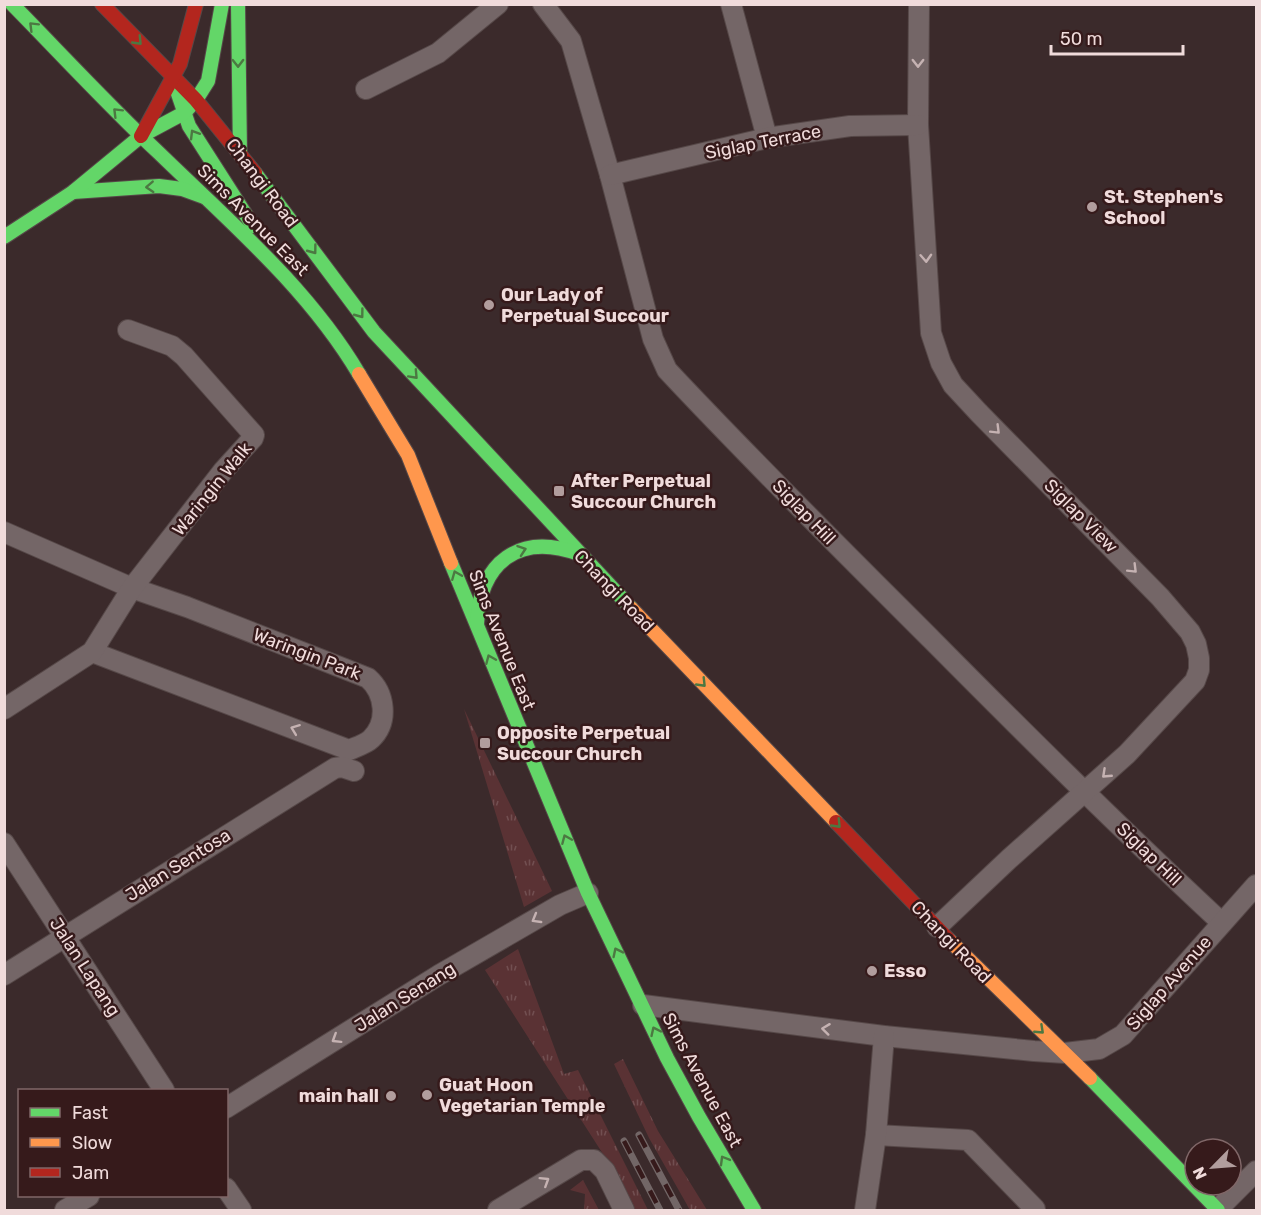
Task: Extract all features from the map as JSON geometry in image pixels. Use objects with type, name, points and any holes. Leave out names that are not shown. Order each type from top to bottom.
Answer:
[{"type":"main road","name":"Sims Avenue East","points":[[12,4],[141,136],[282,271],[345,350],[408,455],[588,893],[667,1058],[754,1210]]},
{"type":"main road","name":"Changi Road","points":[[102,4],[196,100],[240,153],[374,332],[579,554],[998,990],[1065,1053],[1218,1210]]},
{"type":"main road","points":[[141,136],[173,79],[187,44],[196,4]]},
{"type":"main road","points":[[4,237],[73,192],[141,136],[184,113],[208,81],[222,4]]},
{"type":"main road","points":[[238,4],[240,153]]},
{"type":"main road","points":[[173,79],[189,126],[282,271]]},
{"type":"main road","points":[[73,192],[159,186],[182,189],[207,198]]},
{"type":"main road","points":[[478,630],[477,607],[483,585],[504,559],[524,549],[540,545],[557,546],[579,554]]},
{"type":"street","points":[[366,89],[438,53],[498,4]]},
{"type":"street","name":"Siglap Hill","points":[[543,4],[571,41],[610,175],[653,339],[667,370],[855,564],[1085,793],[1222,923]]},
{"type":"street","points":[[731,4],[767,138]]},
{"type":"street","name":"Siglap View","points":[[919,4],[918,125],[931,333],[941,363],[960,392],[1160,597],[1190,632],[1196,644],[1199,670],[1196,681],[1127,754],[1009,859],[937,927]]},
{"type":"street","name":"Siglap Terrace","points":[[610,175],[767,138],[850,126],[918,125]]},
{"type":"street","name":"Waringin Walk","points":[[129,330],[172,346],[184,356],[254,435],[132,588]]},
{"type":"street","name":"Waringin Park","points":[[4,532],[132,588],[187,607],[368,678],[376,685],[383,699],[381,723],[371,738],[349,750],[92,652]]},
{"type":"street","points":[[4,709],[92,652],[132,588]]},
{"type":"street","name":"Jalan Sentosa","points":[[4,975],[335,768],[342,767],[354,771]]},
{"type":"street","name":"Jalan Lapang","points":[[4,843],[163,1089]]},
{"type":"street","name":"Siglap Avenue","points":[[1065,1053],[1099,1050],[1123,1035],[1257,885]]},
{"type":"street","name":"Jalan Senang","points":[[228,1107],[439,975],[560,906],[588,893]]},
{"type":"street","points":[[643,1005],[885,1036],[1065,1053]]},
{"type":"street","points":[[865,1210],[876,1135],[885,1036]]},
{"type":"street","points":[[876,1135],[968,1140],[1035,1209]]},
{"type":"street","points":[[498,1210],[581,1160],[594,1160],[605,1171],[624,1210]]},
{"type":"street","points":[[1218,1210],[1257,1171]]},
{"type":"street","points":[[228,1191],[241,1210]]},
{"type":"street","points":[[64,1210],[87,1197]]},
{"type":"green space","points":[[464,709],[552,891],[524,907]]},
{"type":"green space","points":[[518,949],[564,1074],[578,1070],[648,1210],[630,1210],[603,1154],[485,970]]},
{"type":"green space","points":[[623,1059],[658,1131],[707,1210],[690,1210],[649,1138],[614,1064]]},
{"type":"green space","points":[[583,1180],[599,1210],[584,1210],[585,1194],[570,1190]]},
{"type":"railway","points":[[639,1135],[679,1210]]},
{"type":"railway","points":[[624,1141],[660,1210]]},
{"type":"traffic: fast","points":[[12,4],[121,116],[292,284],[339,343],[359,374]]},
{"type":"traffic: fast","points":[[4,237],[73,192],[141,136],[184,113],[208,81],[222,4]]},
{"type":"traffic: fast","points":[[238,4],[240,153]]},
{"type":"traffic: fast","points":[[175,85],[189,126],[253,226]]},
{"type":"traffic: fast","points":[[255,173],[374,332],[631,608]]},
{"type":"traffic: fast","points":[[73,192],[159,186],[182,189],[204,197]]},
{"type":"traffic: fast","points":[[477,624],[480,602],[486,584],[495,569],[507,558],[521,550],[538,547],[558,548],[579,554]]},
{"type":"traffic: fast","points":[[451,563],[588,893],[667,1058],[754,1210]]},
{"type":"traffic: fast","points":[[1090,1078],[1218,1210]]},
{"type":"traffic: slow","points":[[359,374],[408,455],[451,563]]},
{"type":"traffic: slow","points":[[631,608],[836,822]]},
{"type":"traffic: slow","points":[[949,940],[1090,1078]]},
{"type":"traffic: jam","points":[[102,4],[196,100],[255,173]]},
{"type":"traffic: jam","points":[[141,136],[180,64],[196,4]]},
{"type":"traffic: jam","points":[[836,822],[949,940]]},
{"type":"place","name":"St. Stephen's School","points":[[1092,207]]},
{"type":"place","name":"Our Lady of Perpetual Succour","points":[[489,305]]},
{"type":"place","name":"After Perpetual Succour Church","points":[[559,491]]},
{"type":"place","name":"Opposite Perpetual Succour Church","points":[[485,743]]},
{"type":"place","name":"Esso","points":[[872,971]]},
{"type":"place","name":"Guat Hoon Vegetarian Temple","points":[[427,1095]]},
{"type":"place","name":"main hall","points":[[391,1096]]}]
